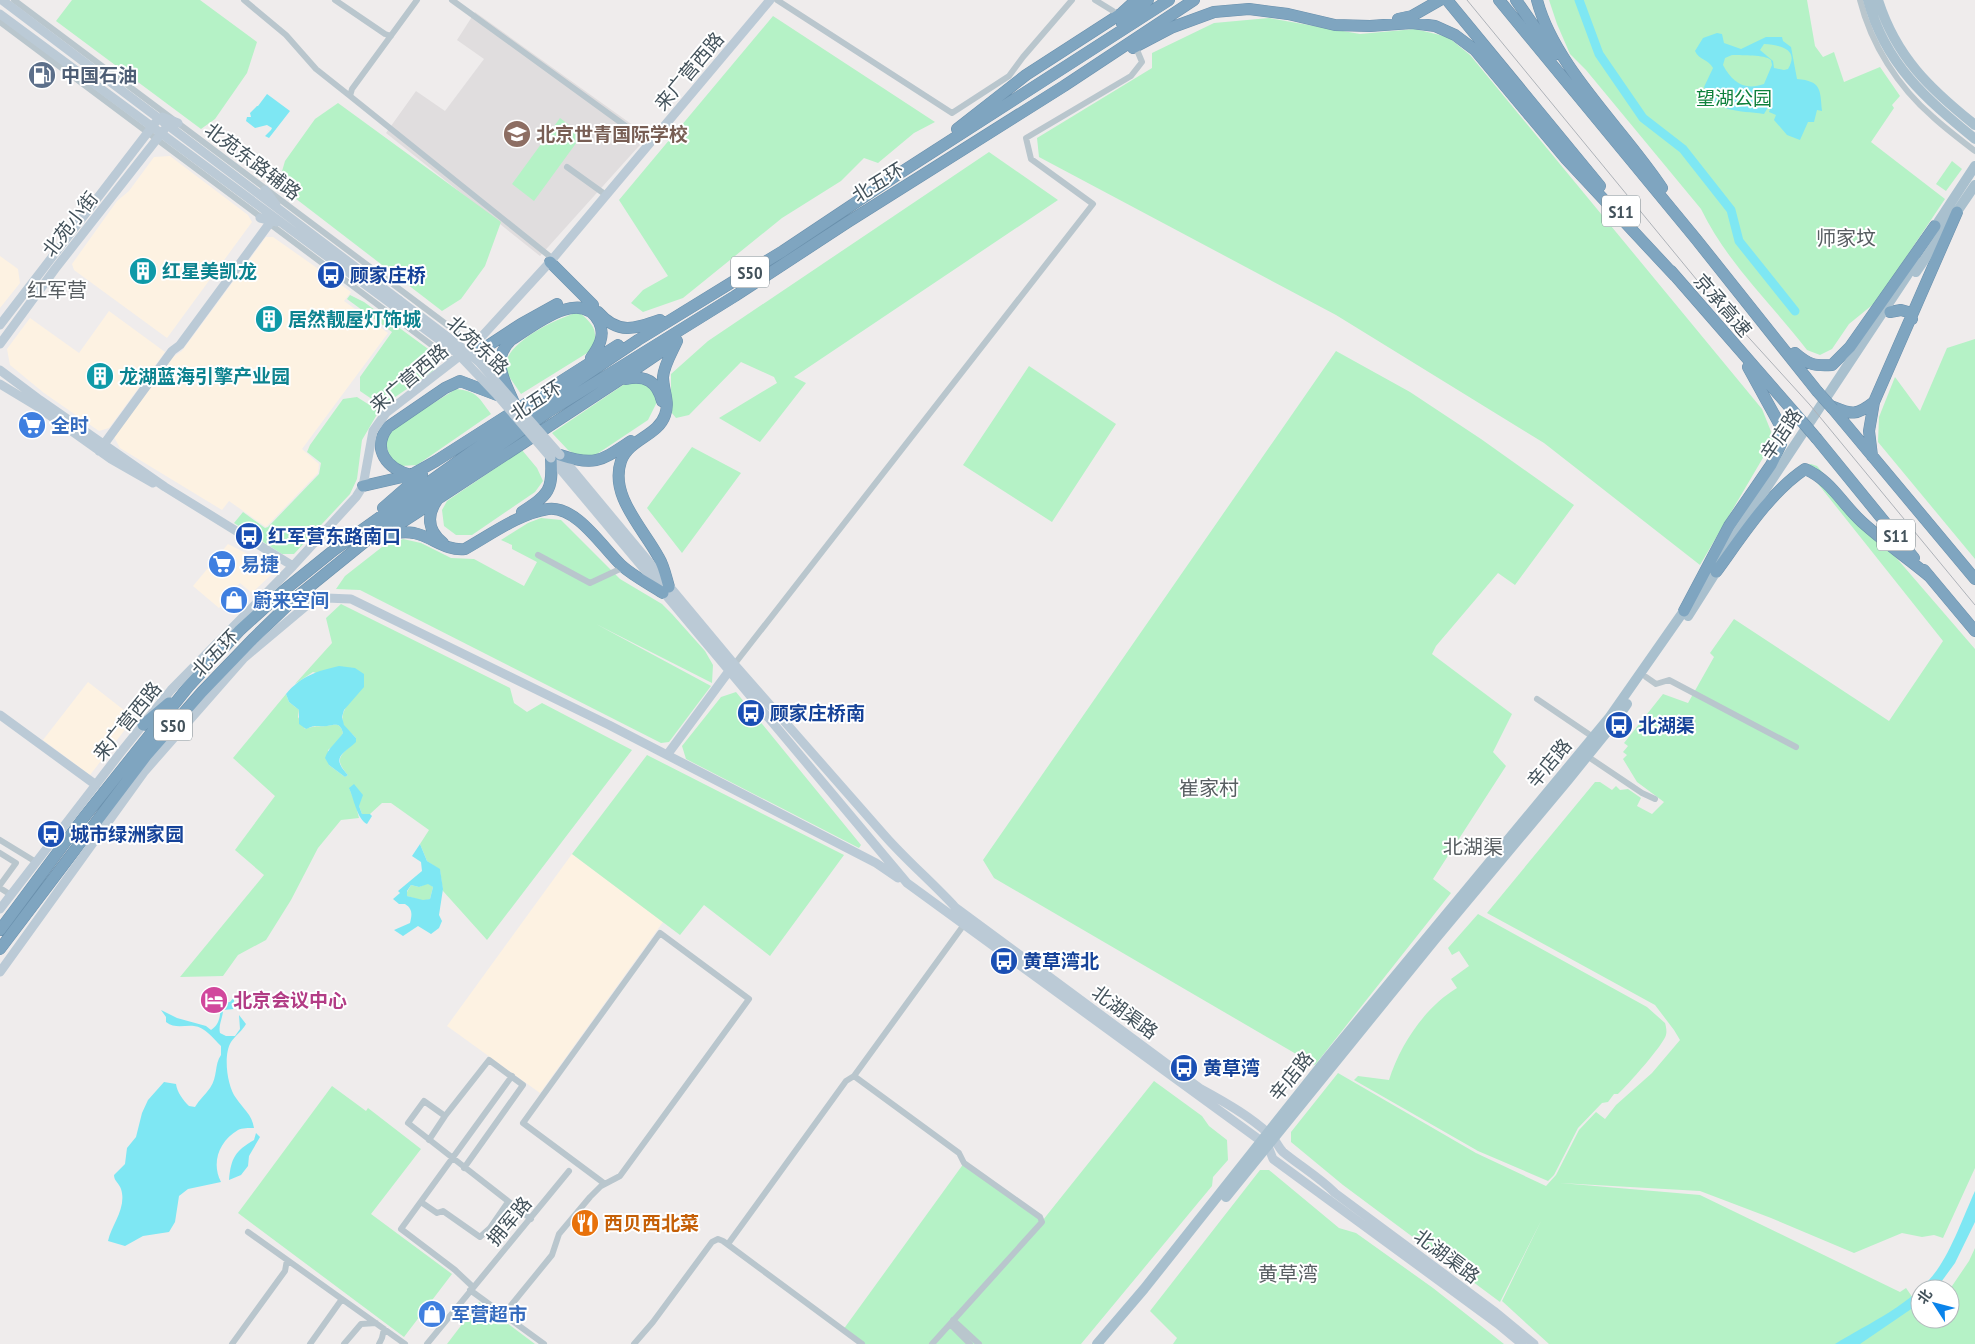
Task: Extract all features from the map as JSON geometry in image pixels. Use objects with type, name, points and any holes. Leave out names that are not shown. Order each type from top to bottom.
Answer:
[{"type":"highway","points":[[900,173],[1026,75],[1122,13],[1136,0]]},
{"type":"highway","points":[[1081,58],[1148,0]]},
{"type":"highway","name":"北五环","points":[[0,930],[81,821],[188,687],[240,630],[282,592],[334,550],[638,340],[784,251],[900,173],[1170,0]]},
{"type":"highway","name":"北五环","points":[[0,949],[146,756],[202,692],[292,600],[398,515],[548,412],[735,296],[848,222],[1064,86],[1194,0]]},
{"type":"highway","name":"京承高速","points":[[1499,0],[1775,336],[1817,391],[1975,580]]},
{"type":"highway","points":[[1516,0],[1552,53],[1592,97],[1647,165],[1696,239]]},
{"type":"highway","points":[[1537,0],[1540,14],[1560,52],[1592,97]]},
{"type":"highway","points":[[1370,26],[1412,16],[1446,2]]},
{"type":"highway","name":"京承高速","points":[[1446,2],[1675,276],[1817,439],[1975,631]]},
{"type":"highway","points":[[1064,86],[1173,27],[1214,12],[1249,10],[1288,14],[1335,25],[1370,26],[1412,23],[1435,26],[1455,35],[1475,50],[1566,159],[1675,276]]},
{"type":"highway","points":[[1872,456],[1869,431],[1874,402],[1912,319],[1957,212]]},
{"type":"highway","points":[[1775,336],[1805,362],[1816,366],[1832,365],[1850,347],[1935,226]]},
{"type":"highway","points":[[552,260],[604,320],[621,328],[645,325],[660,320]]},
{"type":"highway","points":[[363,486],[410,475],[436,461],[586,364],[660,320],[721,290]]},
{"type":"highway","points":[[383,535],[677,341],[735,296]]},
{"type":"highway","points":[[474,345],[486,347],[521,324],[560,303],[571,300],[592,306]]},
{"type":"highway","points":[[515,404],[501,371],[500,354],[511,340],[568,307],[585,309],[598,319],[601,326],[599,347],[586,364]]},
{"type":"highway","points":[[1890,312],[1901,310],[1908,312],[1912,319]]},
{"type":"highway","points":[[666,590],[660,560],[646,534],[625,504],[619,488],[618,476],[621,461],[628,450],[659,427],[666,414],[663,377],[666,365],[677,341]]},
{"type":"highway","points":[[1684,611],[1729,526],[1771,465],[1781,444],[1781,426],[1739,350]]},
{"type":"highway","points":[[438,499],[433,506],[429,525],[442,543],[454,546],[467,545],[523,512],[549,492],[553,480],[556,457],[586,462],[602,460],[650,428],[658,420],[662,404],[659,391],[650,381],[638,377],[621,379]]},
{"type":"highway","points":[[410,475],[392,468],[382,454],[381,443],[383,434],[388,427],[445,388],[460,381],[497,395]]},
{"type":"highway","points":[[1831,407],[1851,414],[1864,410],[1874,402]]},
{"type":"highway","points":[[334,550],[436,461]]},
{"type":"highway","points":[[1719,571],[1775,497],[1793,477],[1805,469],[1816,474],[1830,486],[1861,521],[1929,576]]},
{"type":"highway","points":[[363,543],[383,535],[401,531],[415,533],[456,550],[466,549],[530,513],[550,509],[569,513],[623,566],[666,590]]},
{"type":"highway","points":[[143,725],[188,687]]},
{"type":"highway","points":[[0,953],[12,934]]},
{"type":"main road","name":"北苑东路","points":[[2,0],[282,213],[458,354],[556,457]]},
{"type":"main road","name":"来广营西路","points":[[0,909],[171,690],[292,566],[363,486],[370,441],[378,423],[386,413],[474,345],[552,260],[770,0]]},
{"type":"main road","points":[[1868,0],[1884,40],[1912,83],[1935,107],[1975,139]]},
{"type":"main road","points":[[1878,0],[1885,22],[1910,63],[1940,97],[1975,125]]},
{"type":"main road","name":"北苑东路","points":[[0,14],[150,130],[465,350],[515,404],[556,457],[732,668]]},
{"type":"main road","points":[[156,117],[178,123]]},
{"type":"main road","name":"北苑小街","points":[[0,325],[150,130],[156,117]]},
{"type":"main road","name":"北苑小街","points":[[0,344],[55,269],[167,125]]},
{"type":"main road","name":"辛店路","points":[[1097,1344],[1543,804],[1641,674],[1906,278],[1935,226],[1975,166]]},
{"type":"main road","name":"辛店路","points":[[1543,804],[1614,723],[1719,571],[1975,185]]},
{"type":"main road","points":[[266,190],[282,213]]},
{"type":"main road","points":[[260,218],[282,223]]},
{"type":"main road","points":[[102,447],[172,351],[180,345],[268,224]]},
{"type":"main road","points":[[0,370],[156,485],[165,487],[292,566]]},
{"type":"main road","points":[[0,384],[102,447]]},
{"type":"main road","points":[[0,972],[144,772],[244,658],[306,606],[326,598],[351,599],[667,755],[876,863],[907,883]]},
{"type":"main road","points":[[667,755],[732,668]]},
{"type":"main road","name":"北湖渠路","points":[[732,668],[907,883],[963,926],[1281,1150],[1335,1193],[1494,1311],[1534,1344]]},
{"type":"main road","name":"北湖渠路","points":[[732,668],[891,843],[955,907],[1200,1089],[1227,1104],[1267,1140],[1273,1159],[1490,1318],[1522,1344]]},
{"type":"main road","points":[[0,715],[96,785]]},
{"type":"main road","name":"辛店路","points":[[1105,1344],[1267,1140]]},
{"type":"street","name":"北苑东路辅路","points":[[14,0],[474,345]]},
{"type":"street","points":[[244,0],[286,35],[316,69],[552,260]]},
{"type":"street","points":[[335,0],[385,34],[391,36]]},
{"type":"street","points":[[350,96],[352,89],[417,0]]},
{"type":"street","points":[[452,0],[649,144]]},
{"type":"street","points":[[777,0],[952,113],[1009,76],[1022,57],[1072,0]]},
{"type":"street","points":[[1095,0],[1112,11]]},
{"type":"street","points":[[1860,0],[1869,29],[1891,69],[1902,84],[1932,117],[1975,151]]},
{"type":"street","points":[[0,22],[150,130]]},
{"type":"street","points":[[732,668],[1093,204],[1031,159],[1026,138],[1131,76],[1142,62],[1136,50]]},
{"type":"street","points":[[159,136],[260,218],[353,285],[453,362]]},
{"type":"street","points":[[567,167],[606,195]]},
{"type":"street","points":[[538,555],[590,583],[620,569]]},
{"type":"street","points":[[1646,677],[1656,684],[1669,680],[1796,747]]},
{"type":"street","points":[[1537,699],[1593,737]]},
{"type":"street","points":[[1587,756],[1642,793],[1655,798]]},
{"type":"street","points":[[0,840],[36,862]]},
{"type":"street","points":[[0,853],[16,863],[0,886],[11,895]]},
{"type":"street","points":[[728,1244],[846,1081],[854,1076],[963,926]]},
{"type":"street","points":[[504,1314],[552,1256],[560,1234],[590,1197],[605,1184],[620,1176],[749,999],[660,933],[523,1123],[605,1184]]},
{"type":"street","points":[[429,1140],[445,1116],[489,1060],[512,1076],[523,1085],[464,1168]]},
{"type":"street","points":[[512,1076],[401,1229],[455,1270],[471,1288],[544,1344]]},
{"type":"street","points":[[854,1076],[959,1153],[964,1163],[1040,1217],[1042,1222],[932,1344]]},
{"type":"street","points":[[445,1116],[424,1101],[409,1118],[408,1123],[531,1219]]},
{"type":"street","name":"拥军路","points":[[427,1344],[471,1288],[570,1171]]},
{"type":"street","points":[[421,1202],[438,1213],[443,1211],[480,1237],[490,1228],[508,1202]]},
{"type":"street","points":[[248,1232],[405,1344]]},
{"type":"street","points":[[634,1344],[653,1322],[712,1242],[718,1239],[728,1244],[862,1344]]},
{"type":"street","points":[[232,1344],[285,1271],[287,1260]]},
{"type":"street","points":[[310,1344],[342,1299]]},
{"type":"street","points":[[952,1322],[970,1344]]},
{"type":"street","points":[[952,1322],[979,1344]]},
{"type":"street","points":[[344,1344],[361,1324],[376,1323]]},
{"type":"street","points":[[379,1344],[384,1329]]},
{"type":"shaded area","name":"北京世青国际学校","points":[[475,12],[648,136],[540,256],[386,133],[416,91],[445,111],[484,59],[457,40]]},
{"type":"shaded area","points":[[170,156],[248,215],[252,222],[167,338],[74,270],[72,264],[117,201],[129,191],[154,157]]},
{"type":"shaded area","points":[[266,237],[273,237],[351,292],[344,301],[388,333],[302,449],[319,464],[318,473],[266,527],[229,501],[222,510],[120,448],[114,437],[170,359],[182,351]]},
{"type":"shaded area","points":[[0,256],[18,269],[20,283],[0,308]]},
{"type":"shaded area","points":[[109,311],[165,352],[109,428],[99,431],[44,393],[10,365],[7,349],[30,318],[79,353]]},
{"type":"shaded area","points":[[228,544],[269,565],[272,574],[252,593],[240,583],[219,608],[193,586]]},
{"type":"shaded area","points":[[88,682],[134,718],[90,775],[43,740]]},
{"type":"shaded area","points":[[572,854],[663,922],[540,1093],[447,1026]]},
{"type":"green space","points":[[72,0],[200,0],[257,42],[247,73],[215,119],[201,129],[56,21]]},
{"type":"green space","name":"望湖公园","points":[[1549,0],[1807,0],[1815,46],[1823,57],[1834,52],[1844,82],[1880,67],[1900,96],[1892,105],[1894,108],[1871,142],[1945,199],[1876,302],[1849,324],[1832,349],[1820,355],[1807,350],[1736,265],[1701,209],[1586,70],[1570,54]]},
{"type":"green space","points":[[773,16],[935,122],[914,133],[878,163],[864,158],[841,181],[782,218],[683,298],[643,312],[631,303],[643,290],[668,276],[619,200]]},
{"type":"green space","points":[[1269,18],[1360,34],[1415,29],[1448,37],[1470,55],[1762,409],[1774,439],[1700,565],[1544,443],[1336,315],[1039,157],[1037,138],[1152,68],[1152,53],[1214,23]]},
{"type":"green space","points":[[338,103],[501,222],[485,266],[461,299],[442,311],[278,185],[285,161],[315,119]]},
{"type":"green space","points":[[560,118],[582,135],[534,201],[512,184]]},
{"type":"green space","points":[[989,152],[1058,200],[794,377],[806,383],[760,442],[719,418],[777,383],[774,377],[741,362],[689,415],[676,418],[671,412],[671,374],[708,341]]},
{"type":"green space","points":[[1952,161],[1962,169],[1946,191],[1936,184]]},
{"type":"green space","points":[[350,295],[364,302],[435,354],[436,369],[382,406],[360,391],[360,377],[392,332],[347,299]]},
{"type":"green space","points":[[579,312],[594,329],[595,338],[592,350],[521,394],[506,372],[507,359],[513,350],[520,342],[539,329]]},
{"type":"green space","points":[[1975,339],[1975,559],[1878,442],[1879,417],[1895,377],[1920,411],[1947,348]]},
{"type":"green space","points":[[1336,351],[1410,392],[1481,439],[1574,505],[1515,585],[1498,573],[1436,646],[1432,654],[1512,714],[1493,752],[1506,766],[1433,879],[1451,893],[1315,1065],[994,878],[983,860]]},
{"type":"green space","points":[[1029,366],[1116,424],[1052,522],[963,465]]},
{"type":"green space","points":[[629,381],[644,383],[655,391],[657,402],[648,420],[594,456],[578,456],[568,450],[552,433]]},
{"type":"green space","points":[[456,389],[477,396],[491,414],[417,465],[401,466],[390,459],[386,443],[392,429]]},
{"type":"green space","points":[[357,397],[379,411],[362,440],[357,479],[350,494],[294,554],[282,554],[234,523],[243,512],[265,528],[268,527],[319,474],[321,463],[307,452],[310,445],[343,399]]},
{"type":"green space","points":[[692,447],[741,473],[682,553],[647,508]]},
{"type":"green space","points":[[522,450],[537,468],[543,481],[535,492],[472,535],[456,535],[444,526],[442,510],[447,501]]},
{"type":"green space","points":[[1811,464],[1817,466],[1975,649],[1975,1168],[1943,1238],[1934,1235],[1922,1237],[1902,1233],[1854,1253],[1700,1191],[1560,1183],[1700,1195],[1900,1292],[1906,1288],[1910,1294],[1910,1329],[1960,1329],[1960,1279],[1957,1279],[1975,1248],[1975,1344],[1549,1344],[1502,1301],[1541,1221],[1500,1302],[1343,1185],[1291,1142],[1291,1132],[1338,1073],[1476,1153],[1546,1186],[1556,1175],[1579,1130],[1596,1112],[1605,1119],[1616,1105],[1652,1073],[1680,1040],[1655,1005],[1487,913],[1595,782],[1600,782],[1612,790],[1616,786],[1620,790],[1628,789],[1641,798],[1637,806],[1652,814],[1664,802],[1637,782],[1623,759],[1627,755],[1623,752],[1628,746],[1624,743],[1663,694],[1688,703],[1714,657],[1710,653],[1734,619],[1889,721],[1943,641],[1803,465]]},
{"type":"green space","points":[[541,518],[561,520],[620,579],[662,604],[705,651],[713,665],[712,683],[596,624],[711,686],[669,742],[661,743],[360,590],[336,589],[345,576],[382,547],[403,539],[421,543],[451,558],[474,559],[524,586],[537,562],[512,549],[512,545],[501,540],[528,523]]},
{"type":"green space","points":[[341,604],[510,688],[514,703],[527,712],[542,703],[632,750],[487,940],[443,891],[440,870],[427,861],[420,844],[429,830],[391,803],[382,803],[370,814],[362,814],[349,788],[359,818],[341,820],[318,848],[291,900],[266,940],[238,955],[223,976],[180,977],[264,875],[235,850],[275,796],[233,758],[286,694],[289,702],[299,710],[298,717],[305,729],[335,725],[340,727],[343,733],[337,743],[328,750],[329,765],[345,777],[348,775],[340,763],[340,759],[356,738],[344,726],[342,720],[348,704],[363,687],[313,672],[295,684],[332,643],[326,618]]},
{"type":"green space","points":[[736,692],[861,845],[859,848],[686,759],[682,746],[721,697]]},
{"type":"green space","points":[[647,755],[844,855],[770,956],[704,905],[680,935],[572,854]]},
{"type":"green space","points":[[428,883],[433,887],[430,899],[423,901],[407,896],[411,885],[419,887]]},
{"type":"green space","points":[[1478,914],[1647,1007],[1665,1023],[1666,1035],[1659,1047],[1623,1090],[1618,1094],[1614,1094],[1608,1102],[1602,1103],[1578,1128],[1554,1175],[1548,1181],[1478,1151],[1354,1080],[1358,1076],[1389,1080],[1400,1054],[1415,1028],[1434,1005],[1457,988],[1451,979],[1469,966],[1459,951],[1452,955],[1448,948]]},
{"type":"green space","points":[[1154,1081],[1202,1116],[1209,1126],[1227,1140],[1228,1160],[1213,1177],[1212,1186],[1081,1344],[862,1344],[843,1330],[964,1163],[1043,1220]]},
{"type":"green space","points":[[332,1086],[366,1111],[368,1108],[421,1149],[371,1214],[452,1274],[404,1337],[238,1213]]},
{"type":"green space","points":[[1260,1170],[1269,1170],[1339,1228],[1356,1233],[1433,1288],[1504,1344],[1173,1344],[1177,1338],[1150,1311]]},
{"type":"green space","points":[[479,1302],[535,1344],[447,1344]]},
{"type":"water","points":[[1717,33],[1722,34],[1724,43],[1741,49],[1766,37],[1782,37],[1783,41],[1791,47],[1797,79],[1815,84],[1821,97],[1822,111],[1817,110],[1814,122],[1808,122],[1800,140],[1787,135],[1774,120],[1776,115],[1769,112],[1770,109],[1767,109],[1764,114],[1737,111],[1722,106],[1709,96],[1704,87],[1713,68],[1695,51],[1703,38]],"holes":[[[1764,44],[1782,47],[1790,53],[1792,57],[1788,69],[1774,68],[1773,61],[1760,50]],[[1732,55],[1758,56],[1771,60],[1772,65],[1764,84],[1745,86],[1739,84],[1730,76],[1723,65],[1725,58]]]},
{"type":"water","points":[[267,94],[290,111],[269,138],[265,136],[272,128],[267,125],[255,128],[246,121],[247,117],[251,117],[250,113]]},
{"type":"water","points":[[339,666],[355,668],[364,674],[364,687],[344,710],[342,717],[344,725],[356,738],[356,742],[343,753],[339,760],[348,775],[345,777],[329,765],[325,758],[330,748],[343,733],[340,727],[335,725],[315,726],[306,729],[299,724],[299,710],[289,702],[286,694],[310,675]]},
{"type":"water","points":[[354,784],[363,795],[359,806],[362,814],[370,814],[372,816],[367,824],[358,813],[349,788]]},
{"type":"water","points":[[420,844],[427,861],[440,869],[443,889],[439,915],[442,921],[439,928],[431,934],[418,926],[403,936],[394,930],[410,923],[411,912],[405,904],[399,904],[393,899],[400,893],[398,891],[422,871],[421,862],[412,856]],"holes":[[[428,884],[433,887],[430,899],[423,900],[407,896],[407,891],[411,885],[419,887]]]},
{"type":"water","points":[[234,997],[234,1009],[223,1010],[220,1033],[226,1036],[235,1036],[240,1029],[239,1015],[246,1024],[231,1042],[227,1055],[227,1070],[233,1093],[249,1115],[254,1128],[238,1130],[222,1146],[217,1160],[218,1175],[221,1182],[188,1189],[179,1196],[175,1222],[169,1232],[143,1236],[125,1246],[108,1241],[122,1203],[121,1189],[114,1175],[125,1164],[127,1148],[136,1137],[142,1113],[148,1100],[164,1082],[176,1084],[179,1093],[189,1106],[195,1107],[212,1084],[221,1055],[221,1046],[212,1036],[198,1027],[169,1024],[166,1022],[166,1017],[161,1010],[177,1018],[206,1026],[211,1030],[218,1022],[221,1005],[225,1002],[230,1002]]},
{"type":"water","points":[[256,1133],[260,1137],[249,1156],[248,1166],[241,1175],[229,1180],[235,1156],[242,1148],[254,1140]]},
{"type":"water","points":[[1975,1191],[1975,1222],[1955,1263],[1943,1279],[1930,1279],[1937,1270],[1958,1232]]},
{"type":"water","points":[[1910,1298],[1910,1310],[1860,1344],[1835,1344],[1890,1312]]},
{"type":"waterway","points":[[1579,0],[1599,54],[1643,118],[1683,149],[1731,210],[1739,241],[1795,311]]},
{"type":"railway","points":[[1467,0],[1701,285],[1810,405],[1975,605]]},
{"type":"place","name":"中国石油","points":[[42,75]]},
{"type":"place","name":"北京世青国际学校","points":[[517,134]]},
{"type":"place","name":"红星美凯龙","points":[[143,271]]},
{"type":"place","name":"顾家庄桥","points":[[331,275]]},
{"type":"place","name":"居然靓屋灯饰城","points":[[269,319]]},
{"type":"place","name":"龙湖蓝海引擎产业园","points":[[100,376]]},
{"type":"place","name":"全时","points":[[32,425]]},
{"type":"place","name":"红军营东路南口","points":[[249,536]]},
{"type":"place","name":"易捷","points":[[222,564]]},
{"type":"place","name":"蔚来空间","points":[[234,600]]},
{"type":"place","name":"顾家庄桥南","points":[[751,713]]},
{"type":"place","name":"北湖渠","points":[[1619,725]]},
{"type":"place","name":"城市绿洲家园","points":[[51,834]]},
{"type":"place","name":"黄草湾北","points":[[1004,961]]},
{"type":"place","name":"北京会议中心","points":[[214,1000]]},
{"type":"place","name":"黄草湾","points":[[1184,1068]]},
{"type":"place","name":"西贝西北菜","points":[[585,1223]]},
{"type":"place","name":"军营超市","points":[[432,1314]]},
{"type":"district","name":"师家坟","points":[[1846,238]]},
{"type":"district","name":"红军营","points":[[57,290]]},
{"type":"district","name":"崔家村","points":[[1209,788]]},
{"type":"district","name":"北湖渠","points":[[1473,847]]},
{"type":"district","name":"黄草湾","points":[[1288,1274]]}]
